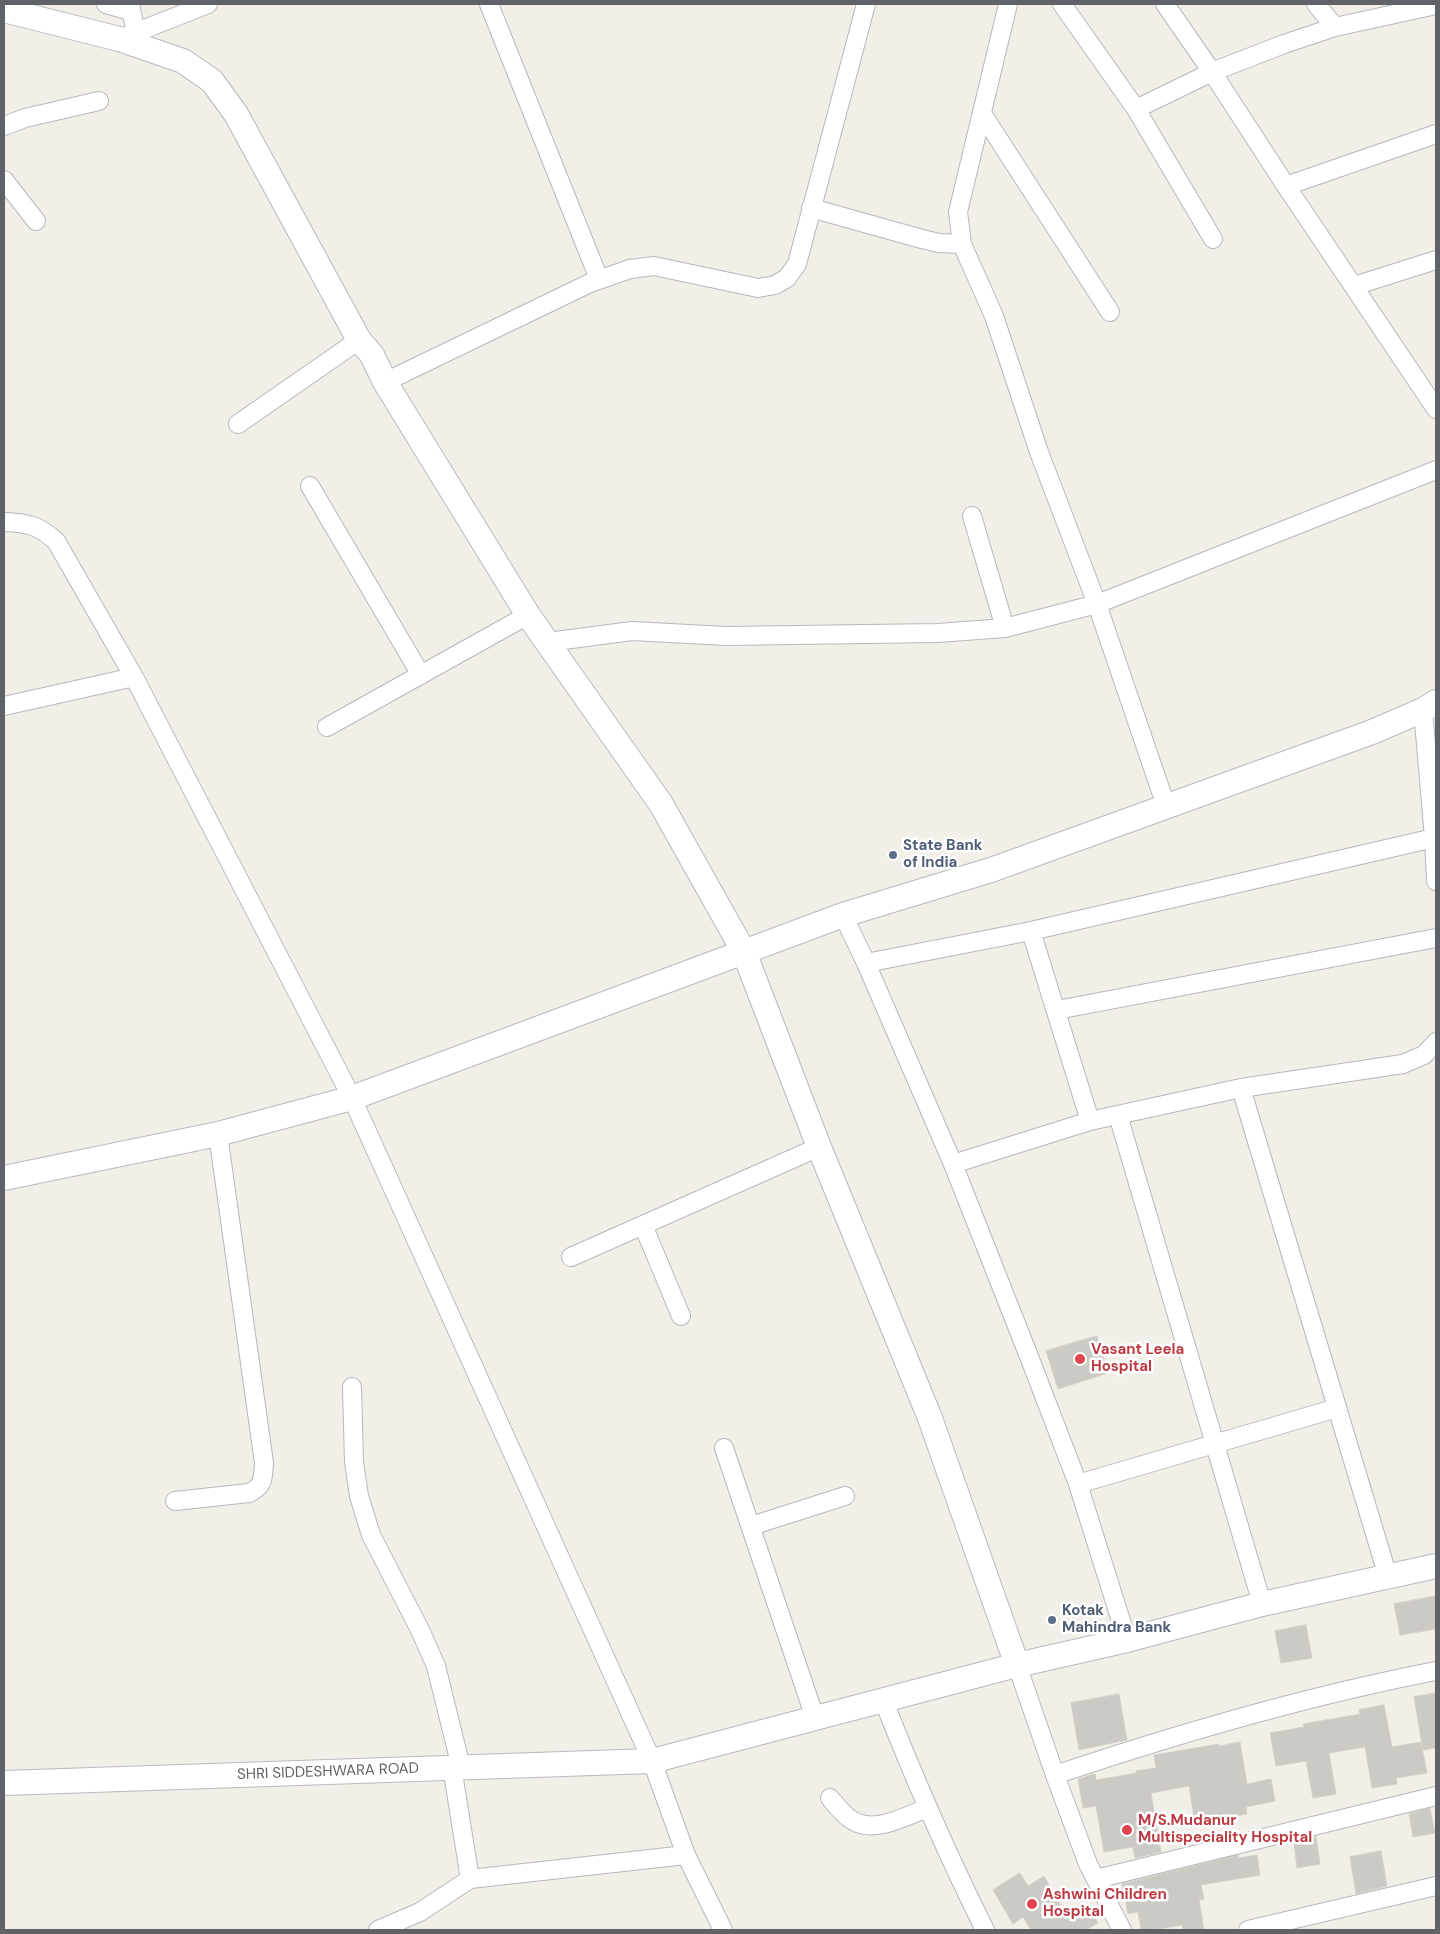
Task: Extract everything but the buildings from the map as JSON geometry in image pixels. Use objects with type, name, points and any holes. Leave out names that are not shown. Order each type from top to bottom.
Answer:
[{"type":"street","points":[[106,4],[130,7],[127,36]]},
{"type":"street","points":[[127,36],[208,4]]},
{"type":"street","points":[[489,4],[600,279]]},
{"type":"street","points":[[385,382],[600,279],[630,269],[654,266],[758,288],[775,285],[787,278],[797,264],[866,4]]},
{"type":"street","points":[[1008,4],[983,115],[958,212],[962,244],[994,316],[1039,452],[1097,604],[1166,806]]},
{"type":"street","points":[[1062,4],[1136,109],[1213,239]]},
{"type":"street","points":[[1165,4],[1436,409]]},
{"type":"street","points":[[1316,4],[1335,27]]},
{"type":"street","points":[[1136,109],[1212,72],[1335,27],[1433,5]]},
{"type":"street","points":[[4,10],[127,36],[183,61],[212,82],[236,114],[360,340],[372,355],[385,382],[528,615],[661,804],[744,952],[819,1147],[930,1418],[1088,1864],[1122,1930]]},
{"type":"street","points":[[4,126],[26,118],[99,101]]},
{"type":"street","points":[[983,115],[1110,312]]},
{"type":"street","points":[[1286,186],[1436,134]]},
{"type":"street","points":[[4,180],[36,221]]},
{"type":"street","points":[[811,208],[922,239],[939,243],[962,244]]},
{"type":"street","points":[[1354,286],[1436,260]]},
{"type":"street","points":[[238,424],[360,340]]},
{"type":"street","points":[[548,642],[632,631],[726,636],[938,633],[1005,628],[1097,604],[1436,470]]},
{"type":"street","points":[[310,486],[421,674]]},
{"type":"street","points":[[972,516],[1005,628]]},
{"type":"street","points":[[4,522],[43,529],[56,540],[134,676],[352,1098],[652,1761],[686,1855],[723,1930]]},
{"type":"street","points":[[327,727],[528,615]]},
{"type":"street","points":[[4,706],[134,676]]},
{"type":"street","points":[[4,1178],[218,1134],[352,1098],[843,915],[991,870],[1372,732],[1430,706],[1436,881]]},
{"type":"street","points":[[866,963],[1031,931],[1434,838]]},
{"type":"street","points":[[843,915],[866,963],[953,1164],[1078,1484],[1127,1640]]},
{"type":"street","points":[[1031,931],[1090,1120]]},
{"type":"street","points":[[1057,1010],[1436,938]]},
{"type":"street","points":[[953,1164],[1090,1120],[1241,1088],[1404,1064],[1424,1055],[1436,1042]]},
{"type":"street","points":[[1241,1088],[1388,1577]]},
{"type":"street","points":[[1118,1114],[1262,1604]]},
{"type":"street","points":[[175,1501],[249,1493],[257,1489],[263,1480],[264,1462],[218,1134]]},
{"type":"street","points":[[571,1257],[819,1147]]},
{"type":"street","points":[[643,1225],[680,1316]]},
{"type":"street","points":[[352,1387],[354,1462],[359,1496],[371,1535],[420,1630],[436,1666],[456,1767],[470,1879]]},
{"type":"street","points":[[1078,1484],[1337,1408]]},
{"type":"street","points":[[724,1448],[815,1718]]},
{"type":"street","points":[[751,1526],[846,1496]]},
{"type":"street","name":"SHRI SIDDESHWARA ROAD","points":[[4,1783],[652,1761],[883,1699],[1017,1665],[1127,1640],[1262,1604],[1436,1566]]},
{"type":"street","points":[[1055,1775],[1157,1741],[1306,1700],[1436,1671]]},
{"type":"street","points":[[883,1699],[927,1808],[985,1930]]},
{"type":"street","points":[[1096,1879],[1436,1796]]},
{"type":"street","points":[[830,1798],[850,1819],[863,1825],[879,1825],[927,1808]]},
{"type":"street","points":[[378,1930],[420,1912],[470,1879],[686,1855]]},
{"type":"street","points":[[1248,1930],[1436,1886]]},
{"type":"place","name":"State Bank of India","points":[[893,855]]},
{"type":"place","name":"Vasant Leela Hospital","points":[[1080,1359]]},
{"type":"place","name":"Kotak Mahindra Bank","points":[[1052,1620]]},
{"type":"place","name":"M/S.Mudanur Multispeciality Hospital","points":[[1127,1830]]},
{"type":"place","name":"Ashwini Children Hospital","points":[[1032,1904]]}]
